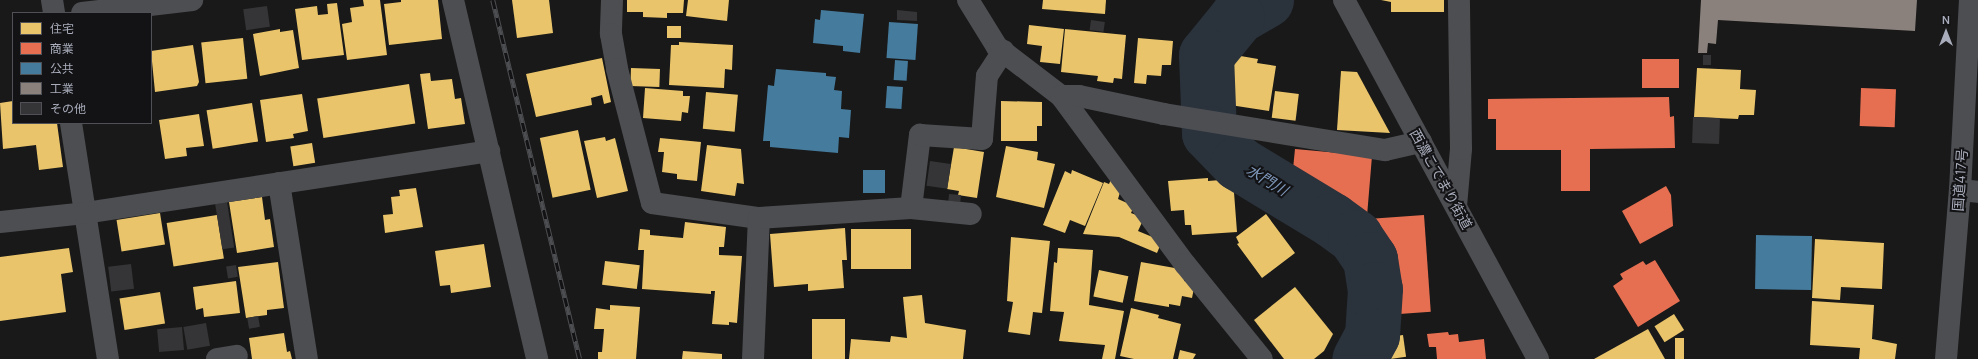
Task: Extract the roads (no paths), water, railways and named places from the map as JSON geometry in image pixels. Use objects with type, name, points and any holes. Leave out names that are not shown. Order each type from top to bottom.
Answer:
[{"type":"highway","name":"国道417号","points":[[1946,359],[1969,191],[1970,0]]},
{"type":"street","points":[[52,0],[54,12]]},
{"type":"street","points":[[90,12],[192,0]]},
{"type":"street","points":[[453,0],[538,359]]},
{"type":"street","points":[[612,0],[611,34],[617,69],[652,204],[759,218],[911,208],[971,214]]},
{"type":"street","points":[[968,0],[1003,51],[1061,96],[1185,264],[1262,359]]},
{"type":"street","name":"西濃こでまり街道","points":[[1344,0],[1456,206],[1535,358]]},
{"type":"street","points":[[1456,206],[1461,149],[1459,0]]},
{"type":"street","points":[[911,208],[920,136],[982,139],[987,76],[1003,51]]},
{"type":"street","points":[[1061,96],[1080,96],[1164,114],[1219,121],[1385,150],[1421,142]]},
{"type":"street","points":[[71,124],[108,359]]},
{"type":"street","points":[[0,222],[85,213],[489,151]]},
{"type":"street","points":[[279,183],[307,359]]},
{"type":"street","points":[[753,359],[759,218]]},
{"type":"waterway","name":"水門川","points":[[1266,0],[1237,17],[1206,55],[1209,133],[1238,163],[1332,220],[1355,237],[1370,259],[1375,289],[1372,335],[1359,359]]},
{"type":"railway","points":[[493,0],[580,359]]}]
